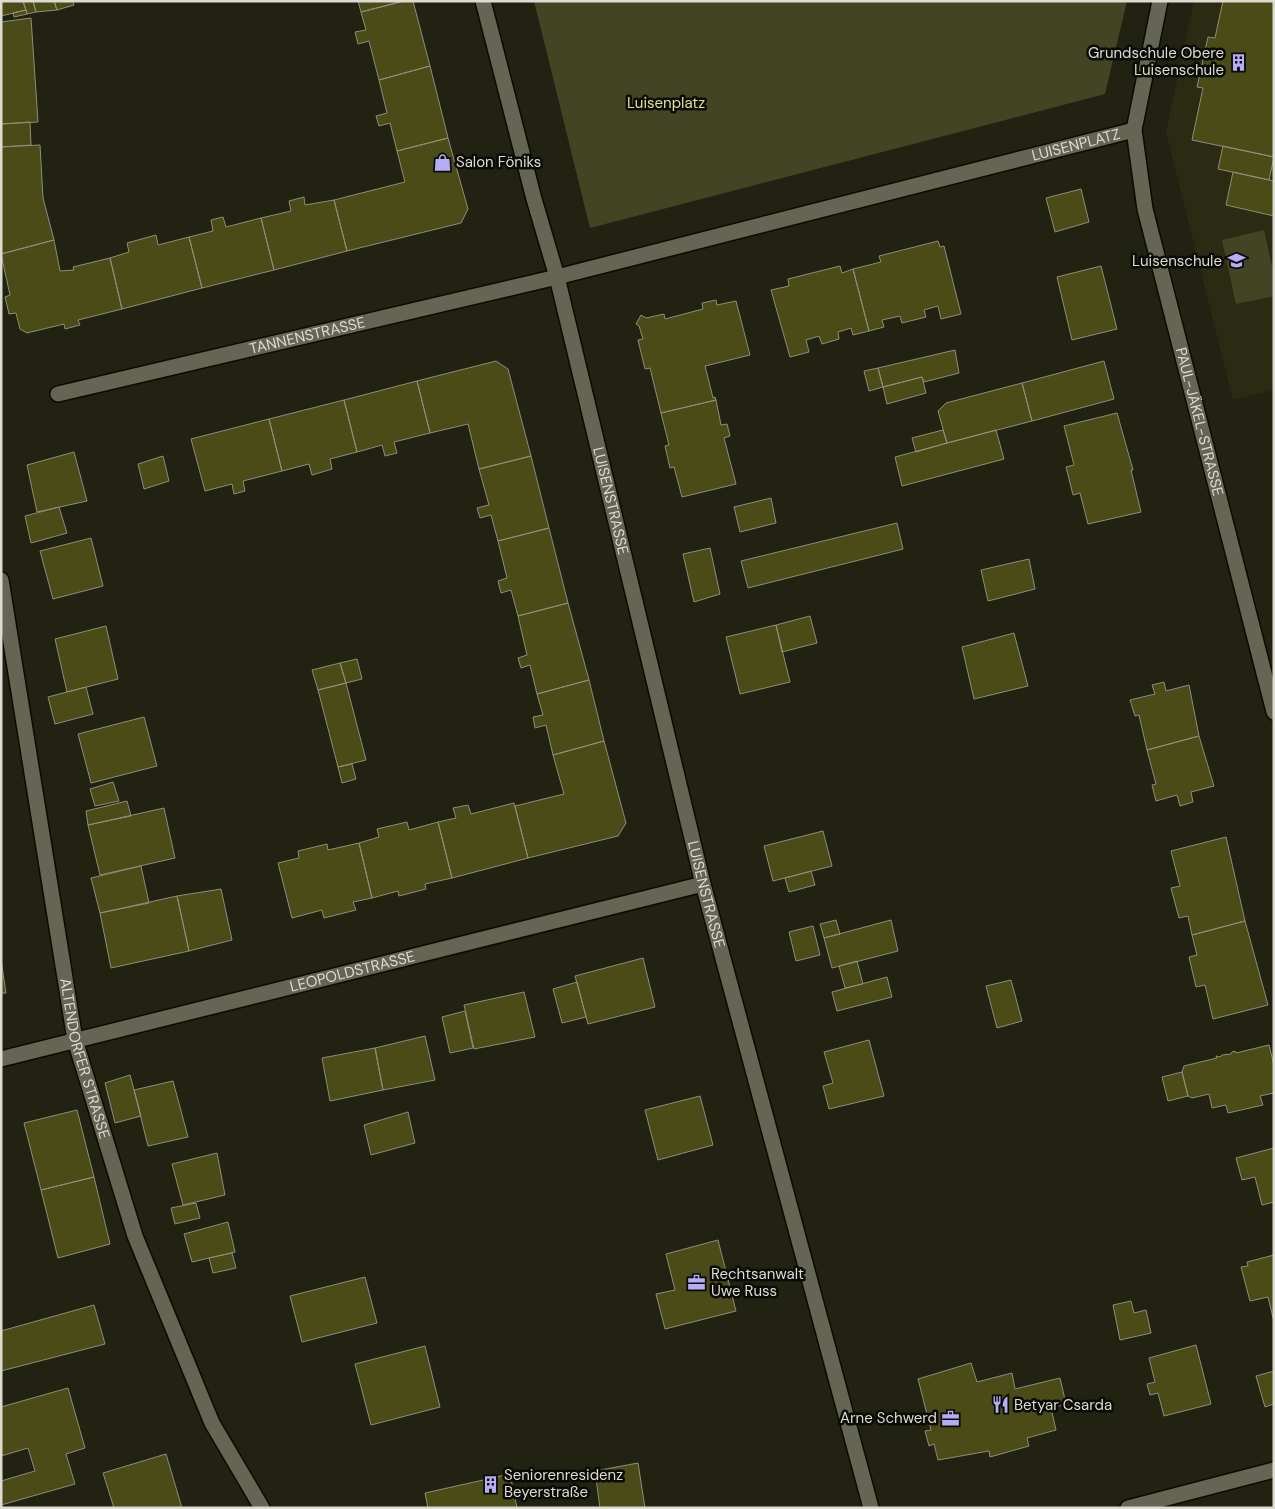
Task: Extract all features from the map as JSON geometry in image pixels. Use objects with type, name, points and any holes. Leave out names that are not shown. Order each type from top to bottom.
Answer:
[{"type":"street","points":[[483,1],[534,198],[557,277]]},
{"type":"street","name":"LUISENPLATZ","points":[[557,277],[1134,130],[1160,1]]},
{"type":"street","name":"PAUL-JÄKEL-STRASSE","points":[[1134,130],[1145,209],[1258,643],[1274,712]]},
{"type":"street","name":"TANNENSTRASSE","points":[[58,394],[557,277]]},
{"type":"street","name":"LUISENSTRASSE","points":[[557,277],[703,884],[871,1508]]},
{"type":"street","name":"ALTENDORFER STRASSE","points":[[1,580],[75,1040],[138,1244],[212,1423],[262,1508]]},
{"type":"street","name":"LEOPOLDSTRASSE","points":[[1,1059],[703,884]]},
{"type":"street","points":[[1128,1508],[1159,1504],[1274,1470]]},
{"type":"shaded area","name":"Luisenschule","points":[[1194,1],[1274,1],[1274,390],[1233,400],[1166,132]]},
{"type":"green space","name":"Luisenplatz","points":[[534,1],[1127,1],[1105,94],[590,228]]},
{"type":"green space","points":[[1264,230],[1274,276],[1274,296],[1236,304],[1222,240]]},
{"type":"building","points":[[23,1],[26,10],[1,16],[1,2]]},
{"type":"building","points":[[23,1],[33,1],[36,12],[27,14]]},
{"type":"building","points":[[33,1],[54,1],[57,10],[36,12]]},
{"type":"building","points":[[54,1],[73,1],[74,5],[57,10]]},
{"type":"building","points":[[358,1],[404,1],[361,12]]},
{"type":"building","points":[[404,1],[413,1],[430,66],[379,80],[369,41],[358,44],[355,32],[366,30],[361,12]]},
{"type":"building","name":"Grundschule Obere Luisenschule","points":[[1223,1],[1274,1],[1274,157],[1192,140],[1203,88],[1197,87],[1208,37],[1215,38]]},
{"type":"building","points":[[26,10],[27,14],[14,17],[13,13]]},
{"type":"building","points":[[31,18],[38,122],[1,124],[1,22]]},
{"type":"building","points":[[430,66],[448,138],[397,151],[390,123],[379,126],[376,116],[387,113],[379,80]]},
{"type":"building","points":[[30,122],[31,145],[1,147],[1,124]]},
{"type":"building","points":[[448,138],[468,209],[461,223],[347,251],[334,200],[405,182],[397,151]]},
{"type":"building","points":[[40,145],[43,198],[54,240],[1,254],[1,147]]},
{"type":"building","points":[[1223,146],[1274,157],[1269,180],[1218,169]]},
{"type":"building","points":[[1233,172],[1274,181],[1274,216],[1226,205]]},
{"type":"building","points":[[1081,189],[1089,222],[1055,232],[1046,198]]},
{"type":"building","points":[[304,197],[305,205],[334,200],[347,251],[274,270],[261,218],[291,211],[289,201]]},
{"type":"building","points":[[223,217],[226,227],[261,218],[274,270],[202,288],[189,237],[213,231],[211,220]]},
{"type":"building","points":[[156,235],[158,245],[189,237],[202,288],[122,309],[110,258],[129,252],[127,243]]},
{"type":"building","points":[[54,240],[60,271],[74,270],[73,267],[110,258],[122,309],[78,320],[80,325],[65,329],[64,324],[27,333],[20,329],[16,313],[9,314],[5,297],[10,295],[1,254]]},
{"type":"building","points":[[938,241],[940,247],[944,246],[961,314],[941,319],[938,306],[924,310],[926,317],[902,323],[900,316],[882,320],[884,327],[869,331],[853,269],[881,262],[879,256]]},
{"type":"building","points":[[840,266],[842,273],[853,269],[869,331],[853,335],[851,328],[838,332],[839,339],[822,344],[819,336],[806,340],[809,352],[790,357],[771,290],[789,286],[788,279]]},
{"type":"building","points":[[1101,266],[1117,329],[1072,340],[1057,277]]},
{"type":"building","points":[[716,300],[717,305],[736,301],[750,355],[705,366],[713,398],[715,397],[716,400],[661,413],[650,368],[645,369],[638,340],[643,339],[639,326],[636,324],[641,315],[646,318],[664,314],[665,319],[703,309],[702,303]]},
{"type":"building","points":[[955,350],[959,373],[924,382],[922,377],[883,387],[878,368]]},
{"type":"building","points":[[496,361],[508,369],[531,456],[479,469],[468,424],[430,433],[417,381]]},
{"type":"building","points":[[1104,361],[1114,399],[1032,421],[1022,383]]},
{"type":"building","points":[[878,368],[883,387],[869,391],[864,371]]},
{"type":"building","points":[[922,377],[926,393],[887,404],[883,387]]},
{"type":"building","points":[[417,381],[430,433],[394,442],[397,453],[385,456],[382,445],[357,452],[344,400]]},
{"type":"building","points":[[1022,383],[1032,421],[947,443],[938,411],[946,403]]},
{"type":"building","points":[[344,400],[357,452],[330,459],[332,469],[312,475],[309,464],[282,471],[269,419]]},
{"type":"building","points":[[716,400],[721,425],[727,424],[730,436],[724,438],[736,484],[682,497],[674,467],[670,468],[665,446],[669,445],[661,413]]},
{"type":"building","points":[[1117,413],[1133,470],[1131,470],[1141,512],[1088,524],[1080,493],[1073,495],[1066,467],[1074,465],[1064,426]]},
{"type":"building","points":[[269,419],[282,471],[243,481],[245,491],[234,494],[232,484],[205,491],[191,439]]},
{"type":"building","points":[[943,430],[947,443],[916,452],[912,438]]},
{"type":"building","points":[[996,430],[1004,459],[902,486],[895,457]]},
{"type":"building","points":[[74,452],[87,501],[37,512],[27,465]]},
{"type":"building","points":[[163,456],[169,481],[144,489],[138,464]]},
{"type":"building","points":[[531,456],[549,528],[498,541],[491,515],[480,518],[477,508],[489,505],[479,469]]},
{"type":"building","points":[[771,498],[776,523],[740,532],[734,507]]},
{"type":"building","points":[[59,507],[67,533],[31,543],[25,516]]},
{"type":"building","points":[[897,523],[903,549],[748,588],[741,561]]},
{"type":"building","points":[[549,528],[568,603],[518,616],[511,590],[501,593],[498,581],[507,578],[498,541]]},
{"type":"building","points":[[91,538],[103,586],[53,599],[40,551]]},
{"type":"building","points":[[710,548],[720,594],[694,602],[683,554]]},
{"type":"building","points":[[1029,559],[1035,589],[988,601],[981,570]]},
{"type":"building","points":[[568,603],[589,680],[537,694],[530,665],[521,668],[518,658],[527,655],[518,616]]},
{"type":"building","points":[[810,616],[817,643],[782,652],[776,625]]},
{"type":"building","points":[[776,625],[790,682],[740,694],[726,637]]},
{"type":"building","points":[[106,626],[118,679],[67,692],[55,639]]},
{"type":"building","points":[[1014,633],[1028,686],[974,699],[962,647]]},
{"type":"building","points":[[357,659],[362,679],[346,683],[340,663]]},
{"type":"building","points":[[340,663],[346,683],[318,690],[312,670]]},
{"type":"building","points":[[589,680],[604,741],[553,755],[546,725],[535,728],[533,717],[543,715],[537,694]]},
{"type":"building","points":[[1164,682],[1166,691],[1189,685],[1199,736],[1147,750],[1139,715],[1135,716],[1130,700],[1155,694],[1152,685]]},
{"type":"building","points":[[346,683],[366,760],[338,767],[318,690]]},
{"type":"building","points":[[86,687],[93,714],[55,724],[48,697]]},
{"type":"building","points":[[144,717],[157,766],[91,783],[78,734]]},
{"type":"building","points":[[1199,736],[1214,786],[1191,792],[1193,802],[1180,806],[1177,795],[1156,801],[1152,785],[1156,784],[1147,750]]},
{"type":"building","points":[[604,741],[626,823],[618,836],[528,858],[515,806],[564,794],[553,755]]},
{"type":"building","points":[[352,764],[356,779],[342,783],[338,767]]},
{"type":"building","points":[[113,782],[119,801],[95,806],[90,789]]},
{"type":"building","points":[[127,801],[131,816],[88,825],[86,811]]},
{"type":"building","points":[[514,803],[528,858],[452,878],[438,822],[456,818],[453,808],[468,805],[471,814]]},
{"type":"building","points":[[164,808],[175,858],[100,875],[88,825]]},
{"type":"building","points":[[407,822],[409,830],[438,822],[452,878],[425,884],[426,889],[399,896],[398,891],[372,898],[359,843],[379,837],[377,829]]},
{"type":"building","points":[[823,831],[832,866],[773,881],[764,846]]},
{"type":"building","points":[[1226,837],[1245,921],[1192,935],[1188,916],[1179,918],[1171,888],[1180,886],[1171,851]]},
{"type":"building","points":[[359,843],[372,898],[353,902],[356,910],[324,918],[322,910],[292,918],[278,863],[299,858],[298,851],[327,844],[328,850]]},
{"type":"building","points":[[141,866],[149,903],[100,913],[91,878]]},
{"type":"building","points":[[811,871],[815,885],[789,892],[785,878]]},
{"type":"building","points":[[221,889],[232,940],[189,951],[177,896]]},
{"type":"building","points":[[177,896],[189,951],[111,968],[100,913]]},
{"type":"building","points":[[836,920],[840,934],[824,938],[820,924]]},
{"type":"building","points":[[891,920],[898,951],[832,968],[824,938]]},
{"type":"building","points":[[1245,921],[1268,1005],[1213,1019],[1205,985],[1196,987],[1189,957],[1197,955],[1192,935]]},
{"type":"building","points":[[813,926],[820,955],[796,961],[789,932]]},
{"type":"building","points":[[643,958],[655,1007],[588,1024],[575,976]]},
{"type":"building","points":[[1,960],[6,993],[1,993]]},
{"type":"building","points":[[857,961],[863,984],[845,988],[839,966]]},
{"type":"building","points":[[887,977],[892,997],[837,1011],[832,992]]},
{"type":"building","points":[[1011,980],[1022,1021],[997,1028],[986,986]]},
{"type":"building","points":[[577,982],[586,1017],[562,1023],[553,989]]},
{"type":"building","points":[[524,992],[535,1037],[474,1049],[464,1005]]},
{"type":"building","points":[[465,1011],[473,1048],[450,1053],[442,1017]]},
{"type":"building","points":[[425,1036],[435,1080],[383,1090],[375,1048]]},
{"type":"building","points":[[869,1040],[884,1096],[829,1109],[823,1086],[833,1083],[824,1052]]},
{"type":"building","points":[[1269,1045],[1274,1065],[1274,1093],[1260,1096],[1263,1105],[1228,1113],[1226,1105],[1212,1108],[1209,1094],[1192,1098],[1188,1096],[1182,1072],[1184,1066],[1217,1058],[1216,1056],[1220,1057],[1231,1054],[1235,1051],[1236,1053]]},
{"type":"building","points":[[375,1048],[383,1090],[330,1101],[322,1058]]},
{"type":"building","points":[[1182,1072],[1188,1096],[1168,1101],[1162,1077]]},
{"type":"building","points":[[130,1075],[141,1116],[115,1123],[105,1083]]},
{"type":"building","points":[[173,1081],[188,1137],[148,1146],[134,1090]]},
{"type":"building","points":[[700,1096],[713,1145],[658,1160],[645,1110]]},
{"type":"building","points":[[77,1110],[94,1177],[41,1190],[24,1123]]},
{"type":"building","points":[[408,1112],[415,1143],[371,1155],[364,1125]]},
{"type":"building","points":[[1274,1148],[1274,1202],[1262,1205],[1255,1177],[1242,1180],[1236,1158]]},
{"type":"building","points":[[217,1153],[225,1195],[183,1205],[172,1164]]},
{"type":"building","points":[[94,1177],[110,1244],[58,1258],[41,1190]]},
{"type":"building","points":[[196,1203],[200,1218],[175,1224],[171,1208]]},
{"type":"building","points":[[228,1222],[235,1252],[192,1262],[184,1234]]},
{"type":"building","points":[[718,1240],[736,1311],[665,1329],[656,1294],[675,1290],[666,1254]]},
{"type":"building","points":[[232,1253],[236,1268],[213,1273],[209,1258]]},
{"type":"building","points":[[1274,1255],[1274,1322],[1268,1297],[1250,1301],[1241,1267],[1248,1266],[1247,1262]]},
{"type":"building","points":[[365,1277],[377,1323],[302,1342],[290,1296]]},
{"type":"building","points":[[1131,1301],[1134,1313],[1146,1310],[1151,1333],[1120,1340],[1113,1305]]},
{"type":"building","points":[[94,1305],[105,1344],[1,1371],[1,1331]]},
{"type":"building","points":[[1196,1345],[1211,1404],[1164,1416],[1158,1393],[1150,1395],[1147,1384],[1155,1382],[1149,1358]]},
{"type":"building","points":[[425,1346],[440,1407],[371,1425],[355,1364]]},
{"type":"building","points":[[971,1363],[977,1382],[1012,1373],[1015,1389],[1060,1378],[1066,1404],[1051,1408],[1056,1430],[1027,1438],[1029,1446],[990,1457],[989,1451],[938,1460],[934,1444],[929,1446],[925,1431],[931,1430],[918,1379]]},
{"type":"building","points":[[1274,1371],[1274,1404],[1265,1407],[1256,1376]]},
{"type":"building","points":[[68,1388],[85,1448],[66,1454],[75,1484],[1,1505],[1,1481],[35,1471],[28,1448],[1,1456],[1,1407]]},
{"type":"building","points":[[166,1454],[182,1508],[114,1508],[103,1473]]},
{"type":"building","points":[[638,1463],[645,1508],[600,1508],[595,1471]]},
{"type":"building","name":"Seniorenresidenz Beyerstraße","points":[[510,1474],[517,1508],[428,1508],[425,1493]]},
{"type":"place","name":"Grundschule Obere Luisenschule","points":[[1238,62]]},
{"type":"place","name":"Salon Föniks","points":[[442,162]]},
{"type":"place","name":"Luisenschule","points":[[1236,261]]},
{"type":"place","name":"Rechtsanwalt Uwe Russ","points":[[697,1283]]},
{"type":"place","name":"Betyar Csarda","points":[[1000,1405]]},
{"type":"place","name":"Arne Schwerd","points":[[951,1418]]},
{"type":"place","name":"Seniorenresidenz Beyerstraße","points":[[490,1484]]}]
